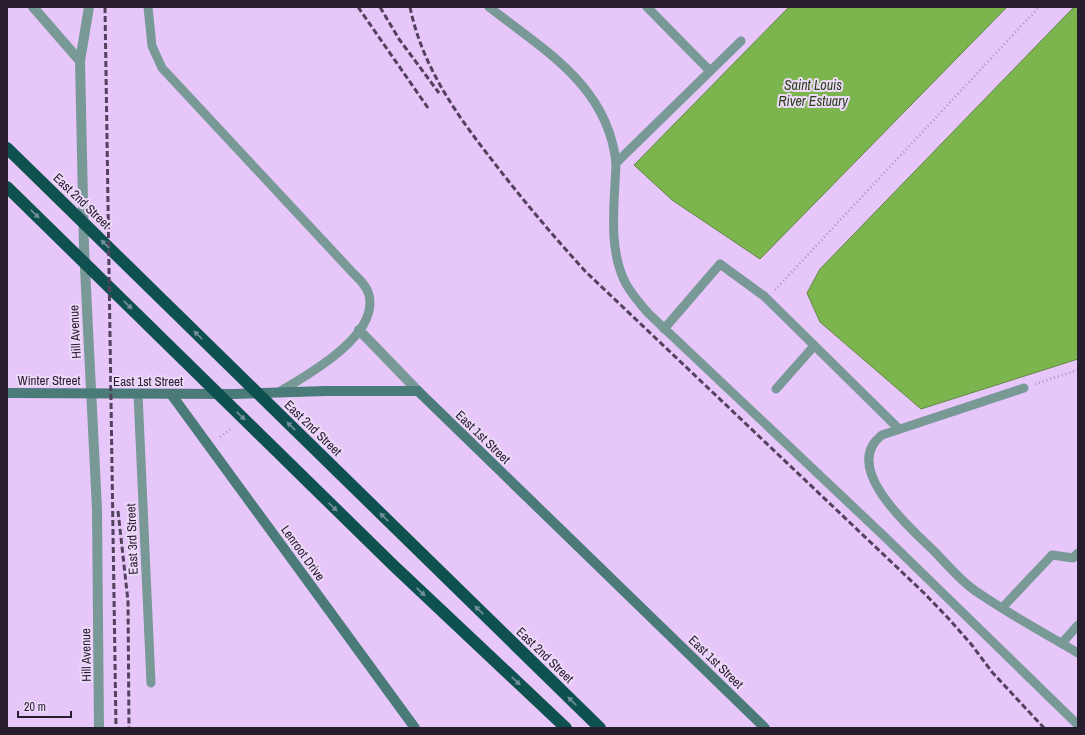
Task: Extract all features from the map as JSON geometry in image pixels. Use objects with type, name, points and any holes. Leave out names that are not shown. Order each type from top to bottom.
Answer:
[{"type":"highway","name":"East 2nd Street","points":[[7,148],[600,728]]},
{"type":"highway","points":[[7,187],[393,565],[566,728]]},
{"type":"street","points":[[33,7],[80,60]]},
{"type":"street","name":"Hill Avenue","points":[[89,7],[80,60],[84,248],[97,510],[100,728]]},
{"type":"street","points":[[359,330],[418,391]]},
{"type":"street","name":"East 1st Street","points":[[91,394],[418,391],[765,728]]},
{"type":"street","name":"Winter Street","points":[[7,393],[91,394]]},
{"type":"street","name":"Lenroot Drive","points":[[171,394],[415,728]]},
{"type":"lane","points":[[148,7],[152,46],[162,68],[366,287],[370,298],[370,309],[359,330],[348,344],[331,359],[279,392]]},
{"type":"lane","points":[[489,7],[550,55],[581,82],[602,114],[614,145],[616,162],[616,246],[622,273],[634,296],[664,329],[880,533],[1078,725]]},
{"type":"lane","points":[[647,7],[710,71]]},
{"type":"lane","points":[[616,162],[741,41]]},
{"type":"lane","points":[[664,329],[720,264],[743,279],[766,299],[899,429]]},
{"type":"lane","points":[[776,389],[814,346]]},
{"type":"lane","points":[[1024,388],[882,435],[873,445],[869,461],[877,487],[895,512],[966,584],[1002,608],[1078,653]]},
{"type":"lane","name":"East 3rd Street","points":[[138,394],[151,683]]},
{"type":"lane","points":[[1002,608],[1052,555],[1073,558],[1078,553]]},
{"type":"lane","points":[[1062,643],[1078,625]]},
{"type":"path","points":[[766,299],[1040,7]]},
{"type":"path","points":[[1024,388],[1078,370]]},
{"type":"water","name":"Saint Louis River Estuary","points":[[789,7],[1007,7],[760,259],[672,200],[634,165]]},
{"type":"water","points":[[1074,7],[1078,7],[1078,359],[921,409],[820,322],[807,293],[820,269]]},
{"type":"railway","points":[[105,7],[116,728]]},
{"type":"railway","points":[[358,7],[428,108]]},
{"type":"railway","points":[[380,7],[399,39],[439,93]]},
{"type":"railway","points":[[410,7],[415,29],[423,49],[453,107],[503,175],[562,245],[586,272],[924,593],[971,644],[992,672],[1044,728]]},
{"type":"railway","points":[[118,511],[128,601],[129,728]]}]
